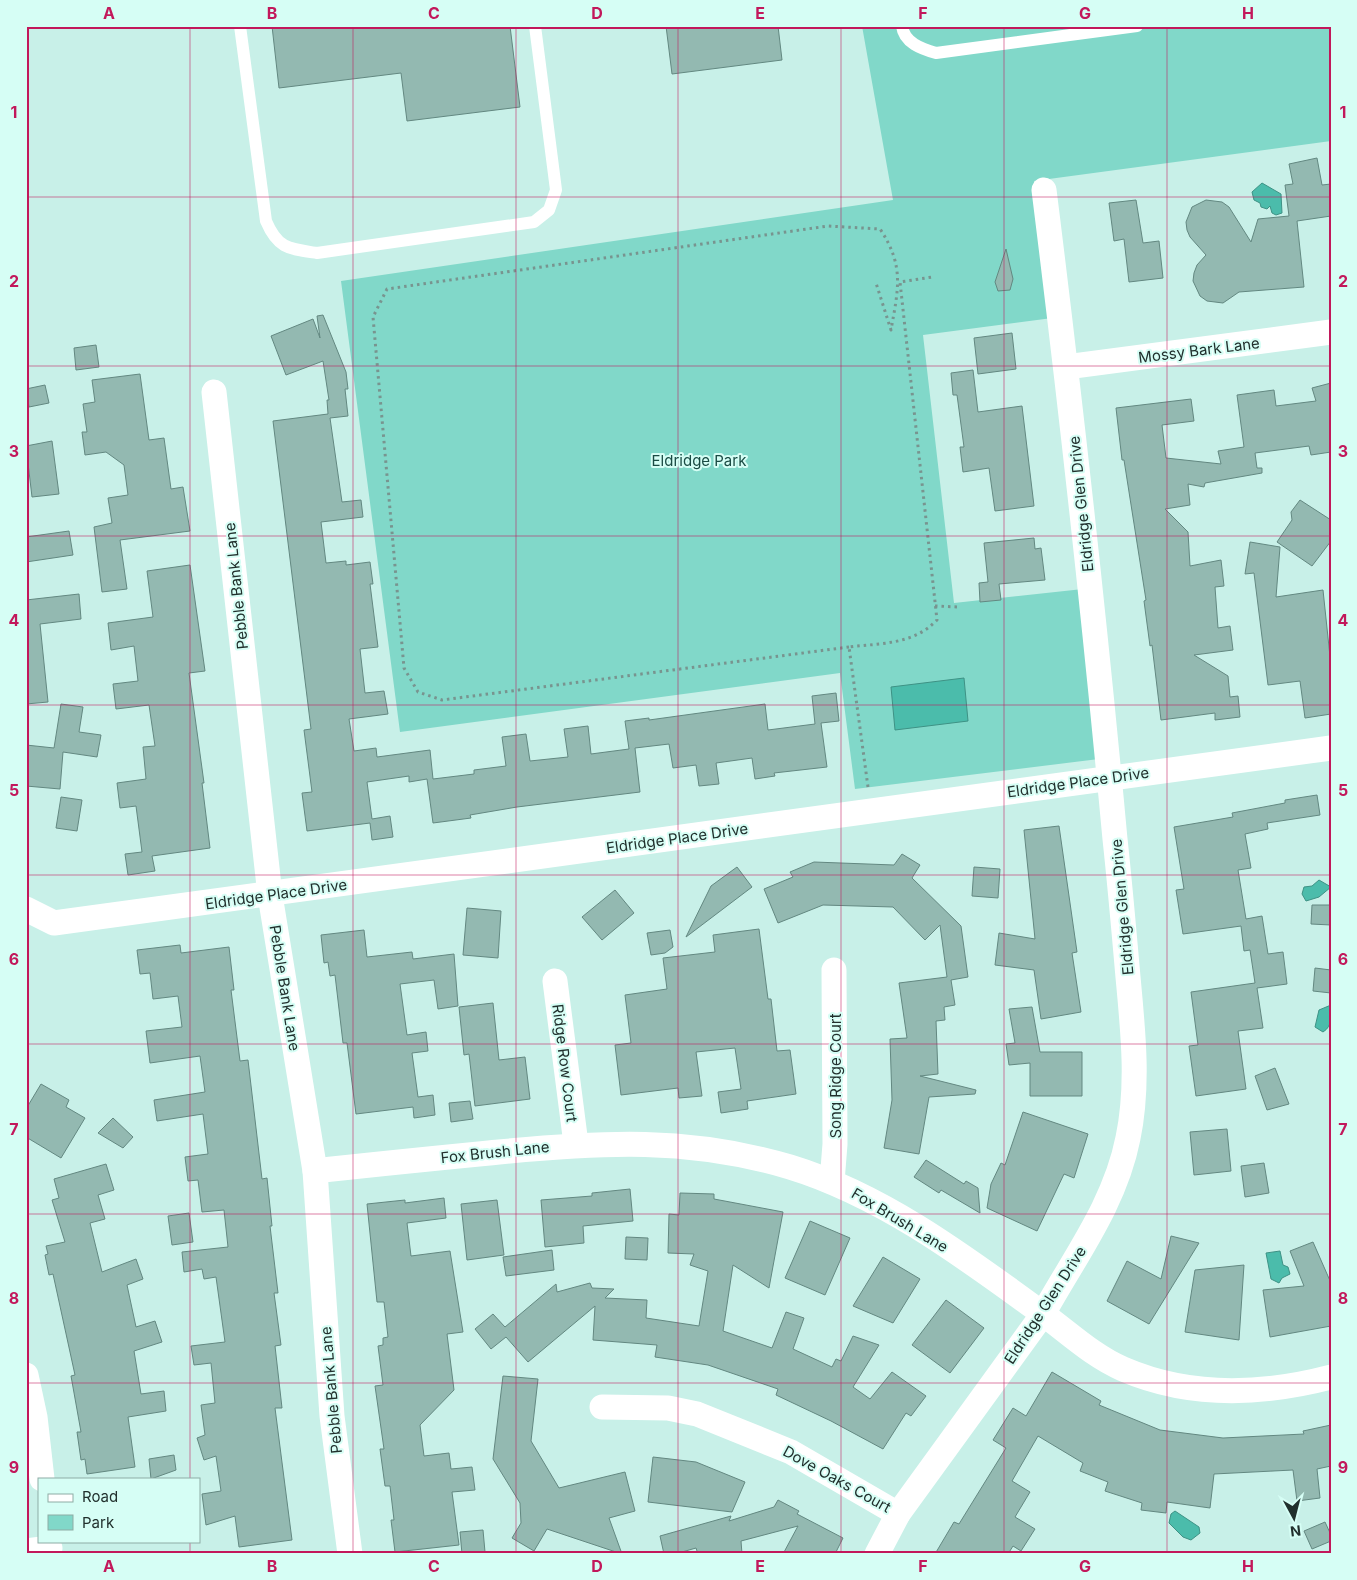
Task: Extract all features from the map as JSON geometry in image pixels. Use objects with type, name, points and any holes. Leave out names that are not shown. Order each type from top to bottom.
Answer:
[{"type":"street","name":"Eldridge Glen Drive","points":[[877,1554],[898,1514],[1043,1314],[1108,1203],[1118,1174],[1131,1119],[1135,1074],[1133,1027],[1110,778],[1066,367],[1044,190]]},
{"type":"street","name":"Mossy Bark Lane","points":[[1066,367],[1331,332]]},
{"type":"street","name":"Pebble Bank Lane","points":[[214,392],[270,895],[315,1171],[332,1416],[350,1554]]},
{"type":"street","name":"Eldridge Place Drive","points":[[26,909],[54,923],[270,895],[1331,748]]},
{"type":"street","name":"Song Ridge Court","points":[[832,1182],[835,1144],[834,970]]},
{"type":"street","name":"Ridge Row Court","points":[[555,981],[576,1144]]},
{"type":"street","name":"Fox Brush Lane","points":[[315,1171],[576,1144],[632,1142],[682,1145],[745,1156],[789,1167],[832,1182],[891,1211],[1043,1314],[1098,1356],[1123,1369],[1166,1384],[1198,1390],[1231,1392],[1266,1390],[1331,1377]]},
{"type":"street","points":[[26,1375],[35,1417],[42,1478]]},
{"type":"street","name":"Dove Oaks Court","points":[[602,1408],[668,1408],[696,1414],[791,1452],[898,1514]]},
{"type":"lane","points":[[240,26],[266,221],[272,236],[290,249],[317,252],[534,222],[549,210],[556,190],[535,26]]},
{"type":"lane","points":[[902,26],[903,32],[918,48],[936,53],[1137,26]]},
{"type":"path","points":[[828,226],[880,230],[891,246],[900,282],[935,606],[937,620],[929,628],[911,639],[442,700],[418,692],[404,668],[373,317],[386,289],[828,226]]},
{"type":"path","points":[[900,282],[932,278]]},
{"type":"path","points":[[876,283],[892,330],[900,282]]},
{"type":"path","points":[[935,606],[959,607]]},
{"type":"path","points":[[849,647],[868,787]]},
{"type":"green space","name":"Eldridge Park","points":[[862,26],[1331,26],[1331,141],[1034,181],[1060,317],[923,335],[954,603],[1083,589],[1107,758],[855,789],[840,673],[400,732],[341,281],[893,200]]},
{"type":"shaded area","points":[[1262,183],[1281,194],[1282,213],[1276,215],[1272,213],[1270,206],[1267,209],[1261,207],[1260,203],[1254,200],[1252,192]]},
{"type":"shaded area","points":[[964,678],[968,721],[895,730],[891,687]]},
{"type":"shaded area","points":[[1319,880],[1331,887],[1319,897],[1306,901],[1302,894],[1304,887],[1312,886]]},
{"type":"shaded area","points":[[1331,1005],[1330,1023],[1323,1032],[1315,1027],[1319,1010]]},
{"type":"shaded area","points":[[1280,1251],[1283,1265],[1288,1267],[1290,1274],[1282,1278],[1279,1283],[1271,1279],[1266,1253]]},
{"type":"shaded area","points":[[1175,1511],[1199,1527],[1200,1533],[1191,1540],[1183,1537],[1169,1523],[1171,1514]]},
{"type":"building","points":[[272,26],[510,26],[520,107],[407,121],[401,73],[279,88]]},
{"type":"building","points":[[666,26],[778,26],[782,60],[672,74]]},
{"type":"building","points":[[1317,158],[1322,185],[1331,184],[1331,216],[1297,221],[1304,287],[1239,292],[1223,303],[1207,301],[1200,296],[1193,281],[1194,273],[1197,265],[1206,255],[1190,237],[1187,230],[1186,222],[1192,207],[1206,200],[1222,202],[1229,207],[1251,242],[1258,219],[1289,216],[1285,185],[1293,184],[1289,164]]},
{"type":"building","points":[[1136,200],[1143,243],[1159,241],[1163,278],[1129,282],[1124,239],[1114,241],[1109,203]]},
{"type":"building","points":[[1006,249],[1013,279],[1010,290],[998,291],[995,282]]},
{"type":"building","points":[[323,315],[346,372],[348,389],[345,389],[348,416],[330,418],[342,502],[361,500],[363,517],[321,522],[326,563],[346,561],[346,565],[370,562],[373,584],[370,584],[378,647],[360,649],[365,693],[384,691],[388,714],[349,719],[354,751],[376,748],[377,757],[430,750],[433,779],[474,774],[474,770],[506,766],[502,737],[526,734],[530,761],[568,757],[564,729],[588,726],[591,754],[629,749],[625,721],[649,718],[649,720],[765,704],[768,730],[815,724],[812,696],[836,693],[839,721],[821,723],[827,767],[774,773],[775,776],[755,779],[752,758],[716,763],[719,784],[699,786],[696,765],[673,768],[669,744],[635,748],[640,792],[517,807],[470,815],[471,818],[433,823],[427,779],[409,782],[409,776],[367,782],[372,819],[390,816],[393,837],[372,840],[370,823],[307,831],[302,793],[312,792],[304,730],[311,729],[273,421],[328,414],[327,400],[329,400],[323,361],[286,375],[271,336],[313,319],[320,338],[317,316]]},
{"type":"building","points":[[1012,333],[1016,369],[978,374],[974,338]]},
{"type":"building","points":[[96,345],[99,367],[76,370],[74,348]]},
{"type":"building","points":[[973,370],[978,412],[1022,406],[1034,506],[995,511],[989,468],[963,472],[960,447],[964,447],[957,395],[953,395],[951,373]]},
{"type":"building","points":[[140,374],[149,440],[164,438],[171,489],[183,487],[190,531],[120,540],[127,589],[102,592],[94,527],[112,523],[108,498],[128,495],[124,465],[106,452],[85,455],[82,432],[87,432],[83,404],[95,402],[92,380]]},
{"type":"building","points":[[1331,383],[1331,452],[1311,455],[1309,446],[1255,453],[1257,468],[1262,468],[1262,473],[1205,483],[1204,487],[1188,484],[1190,505],[1165,509],[1188,532],[1190,566],[1221,560],[1224,586],[1215,587],[1218,628],[1230,626],[1233,650],[1194,655],[1228,676],[1230,697],[1238,696],[1240,717],[1215,720],[1215,713],[1161,720],[1152,645],[1150,646],[1144,601],[1146,600],[1124,460],[1122,460],[1116,408],[1191,399],[1194,421],[1162,425],[1166,458],[1221,464],[1218,451],[1244,447],[1237,395],[1274,390],[1276,406],[1316,401],[1312,388]]},
{"type":"building","points":[[45,385],[49,403],[29,407],[26,389]]},
{"type":"building","points":[[52,441],[59,494],[32,497],[26,446]]},
{"type":"building","points":[[1300,500],[1331,520],[1331,541],[1312,566],[1277,542],[1292,520],[1291,512]]},
{"type":"building","points":[[69,531],[73,555],[26,562],[26,537]]},
{"type":"building","points":[[1034,538],[1035,549],[1041,548],[1045,580],[999,584],[1001,600],[980,602],[979,583],[988,582],[984,543]]},
{"type":"building","points":[[1250,542],[1280,547],[1276,597],[1323,590],[1331,666],[1331,714],[1305,718],[1300,681],[1268,685],[1254,573],[1245,574]]},
{"type":"building","points":[[190,565],[205,671],[189,673],[204,783],[202,783],[210,848],[152,856],[155,871],[128,875],[125,854],[142,852],[136,806],[120,808],[117,783],[146,779],[143,747],[155,746],[149,705],[116,709],[113,684],[138,681],[134,646],[111,650],[108,623],[153,617],[147,571]]},
{"type":"building","points":[[79,594],[81,619],[40,624],[48,702],[26,704],[26,600]]},
{"type":"building","points":[[61,704],[83,707],[79,732],[101,735],[97,757],[63,752],[60,789],[26,786],[26,745],[54,748]]},
{"type":"building","points":[[1317,795],[1320,815],[1267,823],[1268,829],[1245,834],[1251,868],[1238,870],[1246,919],[1262,916],[1268,954],[1283,952],[1287,984],[1257,988],[1263,1028],[1238,1031],[1246,1089],[1196,1096],[1189,1046],[1198,1045],[1191,992],[1255,983],[1250,950],[1244,951],[1241,926],[1183,934],[1176,890],[1184,889],[1174,827],[1233,817],[1232,813],[1285,803],[1285,800]]},
{"type":"building","points":[[61,797],[82,800],[77,831],[56,828]]},
{"type":"building","points":[[1059,826],[1077,952],[1072,953],[1081,1012],[1041,1019],[1034,970],[995,965],[999,933],[1035,939],[1024,830]]},
{"type":"building","points":[[902,854],[920,865],[912,878],[961,926],[968,977],[951,980],[955,1005],[944,1007],[945,1020],[936,1021],[938,1074],[920,1076],[976,1090],[975,1094],[929,1097],[919,1154],[884,1148],[892,1100],[890,1039],[907,1038],[899,983],[947,977],[940,925],[925,940],[893,907],[823,905],[778,923],[764,889],[793,877],[790,872],[814,862],[894,865]]},
{"type":"building","points":[[737,867],[752,887],[686,937],[711,886]]},
{"type":"building","points":[[974,867],[1000,869],[998,898],[972,896]]},
{"type":"building","points":[[615,890],[634,913],[602,940],[582,917]]},
{"type":"building","points":[[1312,905],[1331,905],[1331,925],[1311,924]]},
{"type":"building","points":[[467,908],[501,911],[498,958],[463,955]]},
{"type":"building","points":[[759,929],[768,999],[771,999],[777,1051],[790,1050],[796,1094],[747,1101],[748,1109],[721,1113],[718,1092],[741,1089],[735,1048],[696,1052],[702,1096],[679,1098],[678,1088],[621,1095],[615,1045],[631,1043],[625,995],[667,989],[663,958],[715,952],[713,935]]},
{"type":"building","points":[[364,930],[367,957],[412,952],[413,959],[454,954],[458,1006],[438,1009],[434,980],[400,984],[407,1035],[426,1032],[428,1051],[412,1053],[418,1097],[433,1095],[435,1115],[414,1118],[413,1107],[356,1114],[347,1043],[343,1043],[335,975],[330,976],[328,962],[324,963],[321,935]]},
{"type":"building","points":[[670,930],[673,947],[665,953],[651,955],[647,933]]},
{"type":"building","points":[[180,945],[181,953],[229,947],[234,990],[231,990],[240,1061],[248,1060],[262,1179],[267,1178],[272,1226],[270,1226],[278,1293],[274,1293],[281,1345],[275,1346],[282,1408],[275,1408],[292,1540],[239,1547],[235,1516],[206,1525],[202,1494],[221,1491],[216,1456],[204,1460],[197,1438],[205,1435],[201,1405],[215,1403],[211,1363],[194,1365],[191,1346],[225,1342],[216,1277],[204,1279],[202,1269],[184,1272],[182,1252],[228,1247],[224,1210],[202,1212],[198,1180],[188,1181],[185,1157],[208,1154],[203,1114],[157,1121],[154,1100],[205,1092],[200,1056],[150,1063],[146,1031],[182,1027],[178,996],[153,999],[150,973],[140,974],[137,950]]},
{"type":"building","points":[[1315,968],[1331,970],[1331,993],[1313,991]]},
{"type":"building","points":[[493,1003],[499,1060],[525,1057],[530,1099],[475,1106],[469,1054],[464,1055],[459,1007]]},
{"type":"building","points":[[1032,1007],[1040,1052],[1082,1052],[1082,1096],[1030,1096],[1030,1063],[1009,1065],[1006,1044],[1015,1043],[1009,1009]]},
{"type":"building","points":[[1275,1068],[1289,1104],[1267,1110],[1255,1076]]},
{"type":"building","points":[[41,1084],[69,1100],[66,1107],[85,1118],[61,1158],[26,1137],[26,1109]]},
{"type":"building","points":[[470,1101],[473,1119],[451,1122],[449,1103]]},
{"type":"building","points":[[1023,1112],[1088,1134],[1074,1178],[1064,1174],[1037,1231],[987,1208],[991,1184],[1001,1163],[1005,1165]]},
{"type":"building","points":[[113,1118],[133,1137],[123,1148],[98,1133]]},
{"type":"building","points":[[1227,1129],[1231,1171],[1194,1175],[1190,1132]]},
{"type":"building","points":[[926,1160],[964,1184],[966,1181],[978,1188],[980,1213],[941,1190],[939,1193],[914,1177]]},
{"type":"building","points":[[1264,1163],[1269,1193],[1245,1197],[1241,1166]]},
{"type":"building","points":[[106,1164],[114,1190],[98,1195],[105,1219],[90,1223],[102,1272],[136,1259],[143,1279],[127,1285],[136,1327],[155,1321],[162,1342],[134,1351],[141,1394],[164,1391],[166,1411],[128,1417],[135,1467],[87,1474],[85,1459],[81,1460],[77,1432],[81,1432],[71,1376],[75,1375],[53,1274],[49,1275],[45,1255],[48,1254],[46,1246],[65,1242],[52,1200],[59,1198],[54,1179]]},
{"type":"building","points":[[630,1189],[633,1221],[583,1226],[584,1243],[545,1247],[541,1200],[592,1196],[592,1193]]},
{"type":"building","points":[[680,1193],[714,1194],[714,1199],[783,1212],[769,1288],[733,1265],[723,1331],[772,1348],[786,1312],[804,1318],[793,1349],[832,1367],[836,1359],[841,1361],[853,1336],[879,1345],[853,1387],[870,1399],[892,1372],[926,1396],[911,1416],[906,1413],[883,1449],[831,1421],[776,1395],[778,1389],[708,1365],[655,1357],[657,1345],[593,1340],[595,1306],[528,1362],[506,1337],[491,1349],[475,1329],[493,1314],[505,1327],[556,1284],[557,1292],[590,1283],[592,1288],[614,1289],[605,1298],[647,1300],[646,1318],[699,1326],[708,1271],[690,1265],[694,1254],[668,1253],[669,1214],[679,1215]]},
{"type":"building","points":[[444,1198],[446,1218],[407,1223],[411,1256],[450,1251],[463,1332],[447,1334],[454,1390],[420,1425],[424,1456],[449,1453],[451,1469],[472,1467],[475,1490],[452,1492],[459,1545],[395,1552],[391,1520],[394,1520],[390,1486],[385,1486],[380,1449],[384,1449],[375,1386],[383,1385],[378,1346],[383,1345],[383,1338],[388,1337],[384,1302],[377,1302],[367,1204],[405,1200],[405,1203]]},
{"type":"building","points":[[497,1200],[504,1255],[467,1260],[461,1204]]},
{"type":"building","points":[[189,1213],[193,1242],[172,1245],[168,1216]]},
{"type":"building","points":[[810,1221],[850,1238],[825,1295],[785,1278]]},
{"type":"building","points":[[1171,1236],[1199,1243],[1149,1324],[1107,1301],[1127,1261],[1161,1279]]},
{"type":"building","points":[[626,1237],[648,1238],[647,1260],[625,1259]]},
{"type":"building","points":[[1313,1242],[1331,1283],[1331,1326],[1270,1337],[1263,1290],[1304,1286],[1290,1251]]},
{"type":"building","points":[[552,1250],[554,1270],[506,1276],[503,1257]]},
{"type":"building","points":[[883,1257],[920,1279],[893,1323],[853,1306]]},
{"type":"building","points":[[1244,1265],[1239,1340],[1185,1332],[1195,1270]]},
{"type":"building","points":[[946,1300],[984,1328],[950,1373],[912,1345]]},
{"type":"building","points":[[1052,1372],[1101,1401],[1099,1405],[1160,1430],[1223,1438],[1304,1434],[1303,1431],[1331,1425],[1331,1466],[1317,1469],[1320,1498],[1297,1501],[1293,1470],[1214,1474],[1210,1508],[1167,1502],[1166,1513],[1141,1510],[1142,1503],[1105,1491],[1108,1482],[1080,1471],[1083,1463],[1038,1436],[1012,1481],[1030,1492],[1015,1517],[1035,1529],[1021,1551],[1013,1546],[1008,1554],[935,1554],[954,1522],[959,1524],[1006,1448],[993,1440],[1013,1408],[1026,1416]]},
{"type":"building","points":[[503,1376],[538,1379],[531,1441],[559,1488],[625,1472],[635,1511],[609,1518],[622,1554],[547,1529],[534,1551],[512,1538],[521,1523],[520,1503],[493,1459]]},
{"type":"building","points":[[174,1455],[176,1470],[151,1478],[149,1459]]},
{"type":"building","points":[[653,1457],[696,1462],[745,1482],[732,1512],[648,1502]]},
{"type":"building","points":[[778,1500],[799,1511],[797,1514],[843,1538],[835,1554],[783,1554],[798,1526],[741,1541],[742,1554],[698,1554],[696,1548],[675,1554],[664,1554],[660,1536],[731,1516],[729,1521],[774,1507]]},
{"type":"building","points":[[1325,1522],[1331,1535],[1331,1541],[1312,1549],[1304,1531]]},
{"type":"building","points":[[483,1530],[485,1552],[462,1554],[460,1532]]}]
